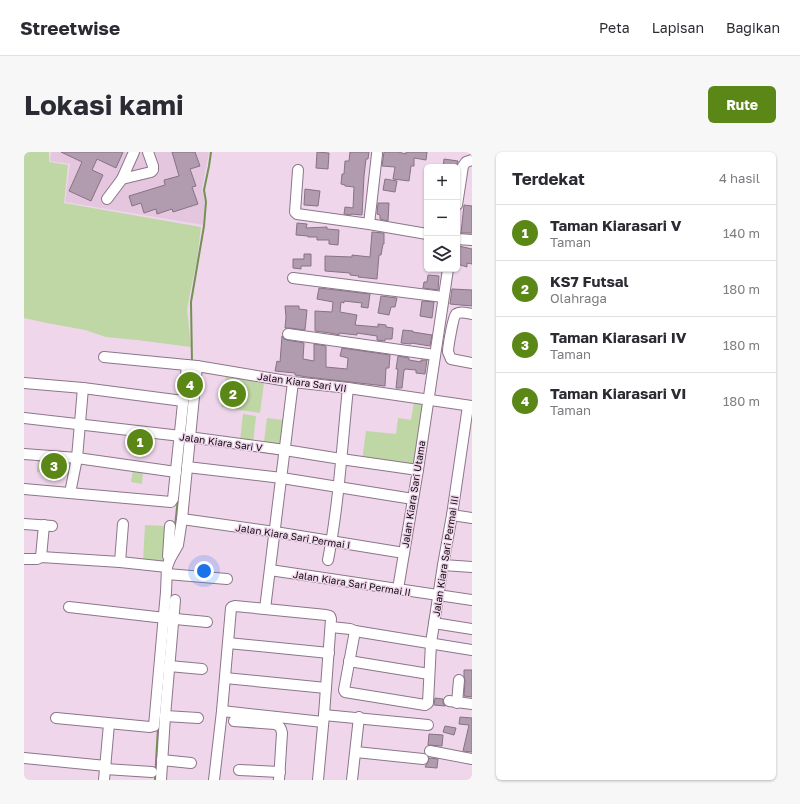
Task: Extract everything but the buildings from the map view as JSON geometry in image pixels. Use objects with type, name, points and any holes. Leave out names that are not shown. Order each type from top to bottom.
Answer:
[{"type":"street","points":[[107,199],[122,180],[134,152]]},
{"type":"street","points":[[122,180],[151,172],[153,170],[148,152]]},
{"type":"street","points":[[369,224],[377,154]]},
{"type":"street","points":[[458,200],[463,166],[466,162],[472,160]]},
{"type":"street","points":[[298,170],[295,212],[297,214],[424,233]]},
{"type":"street","points":[[460,239],[472,240]]},
{"type":"street","name":"Jalan Kiara Sari Utama","points":[[398,589],[418,470],[448,272]]},
{"type":"street","points":[[293,278],[444,297]]},
{"type":"street","points":[[472,314],[460,312],[456,314],[448,353],[451,359],[472,363]]},
{"type":"street","points":[[438,333],[451,335]]},
{"type":"street","points":[[288,334],[435,354]]},
{"type":"street","name":"Jalan Kiara Sari VII","points":[[104,357],[192,365],[293,382],[348,388],[470,406]]},
{"type":"street","points":[[170,561],[178,545],[182,520],[187,468],[183,401],[192,365]]},
{"type":"street","points":[[24,489],[171,502],[173,499],[176,472],[185,437],[192,365]]},
{"type":"street","points":[[265,609],[293,382]]},
{"type":"street","points":[[24,383],[83,388],[183,401]]},
{"type":"street","points":[[70,494],[77,458],[83,388]]},
{"type":"street","points":[[326,569],[332,541],[339,487],[348,388]]},
{"type":"street","name":"Jalan Kiara Sari Permai III","points":[[349,661],[344,690],[345,692],[425,705],[428,703],[431,643],[470,406]]},
{"type":"street","name":"Jalan Kiara Sari V","points":[[24,418],[285,450],[418,470]]},
{"type":"street","points":[[24,454],[77,458],[176,472]]},
{"type":"street","points":[[187,468],[282,478],[413,499]]},
{"type":"street","points":[[452,515],[472,518]]},
{"type":"street","name":"Jalan Kiara Sari Permai I","points":[[182,520],[275,532],[404,554]]},
{"type":"street","points":[[24,524],[48,526],[41,557]]},
{"type":"street","points":[[120,562],[123,524]]},
{"type":"street","points":[[56,718],[109,724],[154,726],[167,619],[170,526]]},
{"type":"street","points":[[24,559],[37,559],[41,557],[120,562],[170,561],[227,579]]},
{"type":"street","points":[[443,565],[472,567]]},
{"type":"street","name":"Jalan Kiara Sari Permai II","points":[[270,570],[326,569],[398,589],[472,600]]},
{"type":"street","points":[[161,780],[169,666],[167,619],[175,600]]},
{"type":"street","points":[[214,780],[231,608],[236,606],[330,616],[331,627],[318,780]]},
{"type":"street","points":[[69,607],[167,619],[207,622]]},
{"type":"street","points":[[434,623],[472,629]]},
{"type":"street","points":[[331,627],[472,650]]},
{"type":"street","points":[[353,630],[349,661],[429,674]]},
{"type":"street","points":[[228,643],[328,653]]},
{"type":"street","points":[[169,666],[202,669]]},
{"type":"street","points":[[225,678],[326,688]]},
{"type":"street","points":[[459,680],[453,702],[472,704]]},
{"type":"street","points":[[222,711],[324,718],[359,717],[428,725]]},
{"type":"street","points":[[165,716],[198,718]]},
{"type":"street","points":[[352,780],[359,717]]},
{"type":"street","points":[[234,721],[275,724],[280,726],[282,729],[279,776],[239,770]]},
{"type":"street","points":[[104,780],[109,724]]},
{"type":"street","points":[[430,751],[472,759]]},
{"type":"street","points":[[356,752],[423,759]]},
{"type":"street","points":[[24,758],[152,772]]},
{"type":"street","points":[[162,760],[191,763]]},
{"type":"shaded area","points":[[51,152],[209,152],[202,189],[205,204],[203,225],[65,202],[70,164],[50,161]]},
{"type":"green space","points":[[24,152],[49,152],[49,162],[68,165],[64,203],[201,227],[197,260],[187,309],[191,347],[106,337],[85,330],[24,318]]},
{"type":"green space","points":[[226,377],[264,383],[260,413],[221,407]]},
{"type":"green space","points":[[414,402],[424,403],[415,467],[362,461],[366,431],[396,434],[398,418],[411,420]]},
{"type":"green space","points":[[243,414],[256,416],[253,443],[240,441]]},
{"type":"green space","points":[[267,418],[284,420],[281,444],[264,442]]},
{"type":"green space","points":[[130,433],[151,435],[149,451],[128,448]]},
{"type":"green space","points":[[38,458],[72,461],[70,475],[37,472]]},
{"type":"green space","points":[[133,470],[143,472],[142,484],[131,482]]},
{"type":"green space","points":[[145,525],[165,526],[163,563],[143,562]]},
{"type":"waterway","points":[[192,363],[191,302],[204,226],[206,202],[204,190],[211,152]]},
{"type":"waterway","points":[[182,464],[185,441]]},
{"type":"waterway","points":[[174,536],[178,498]]},
{"type":"waterway","points":[[155,780],[158,727]]},
{"type":"place","name":"Taman Kiarasari VI","points":[[190,385]]},
{"type":"place","name":"KS7 Futsal","points":[[233,394]]},
{"type":"place","name":"Taman Kiarasari V","points":[[140,442]]},
{"type":"place","name":"Taman Kiarasari IV","points":[[54,466]]}]
